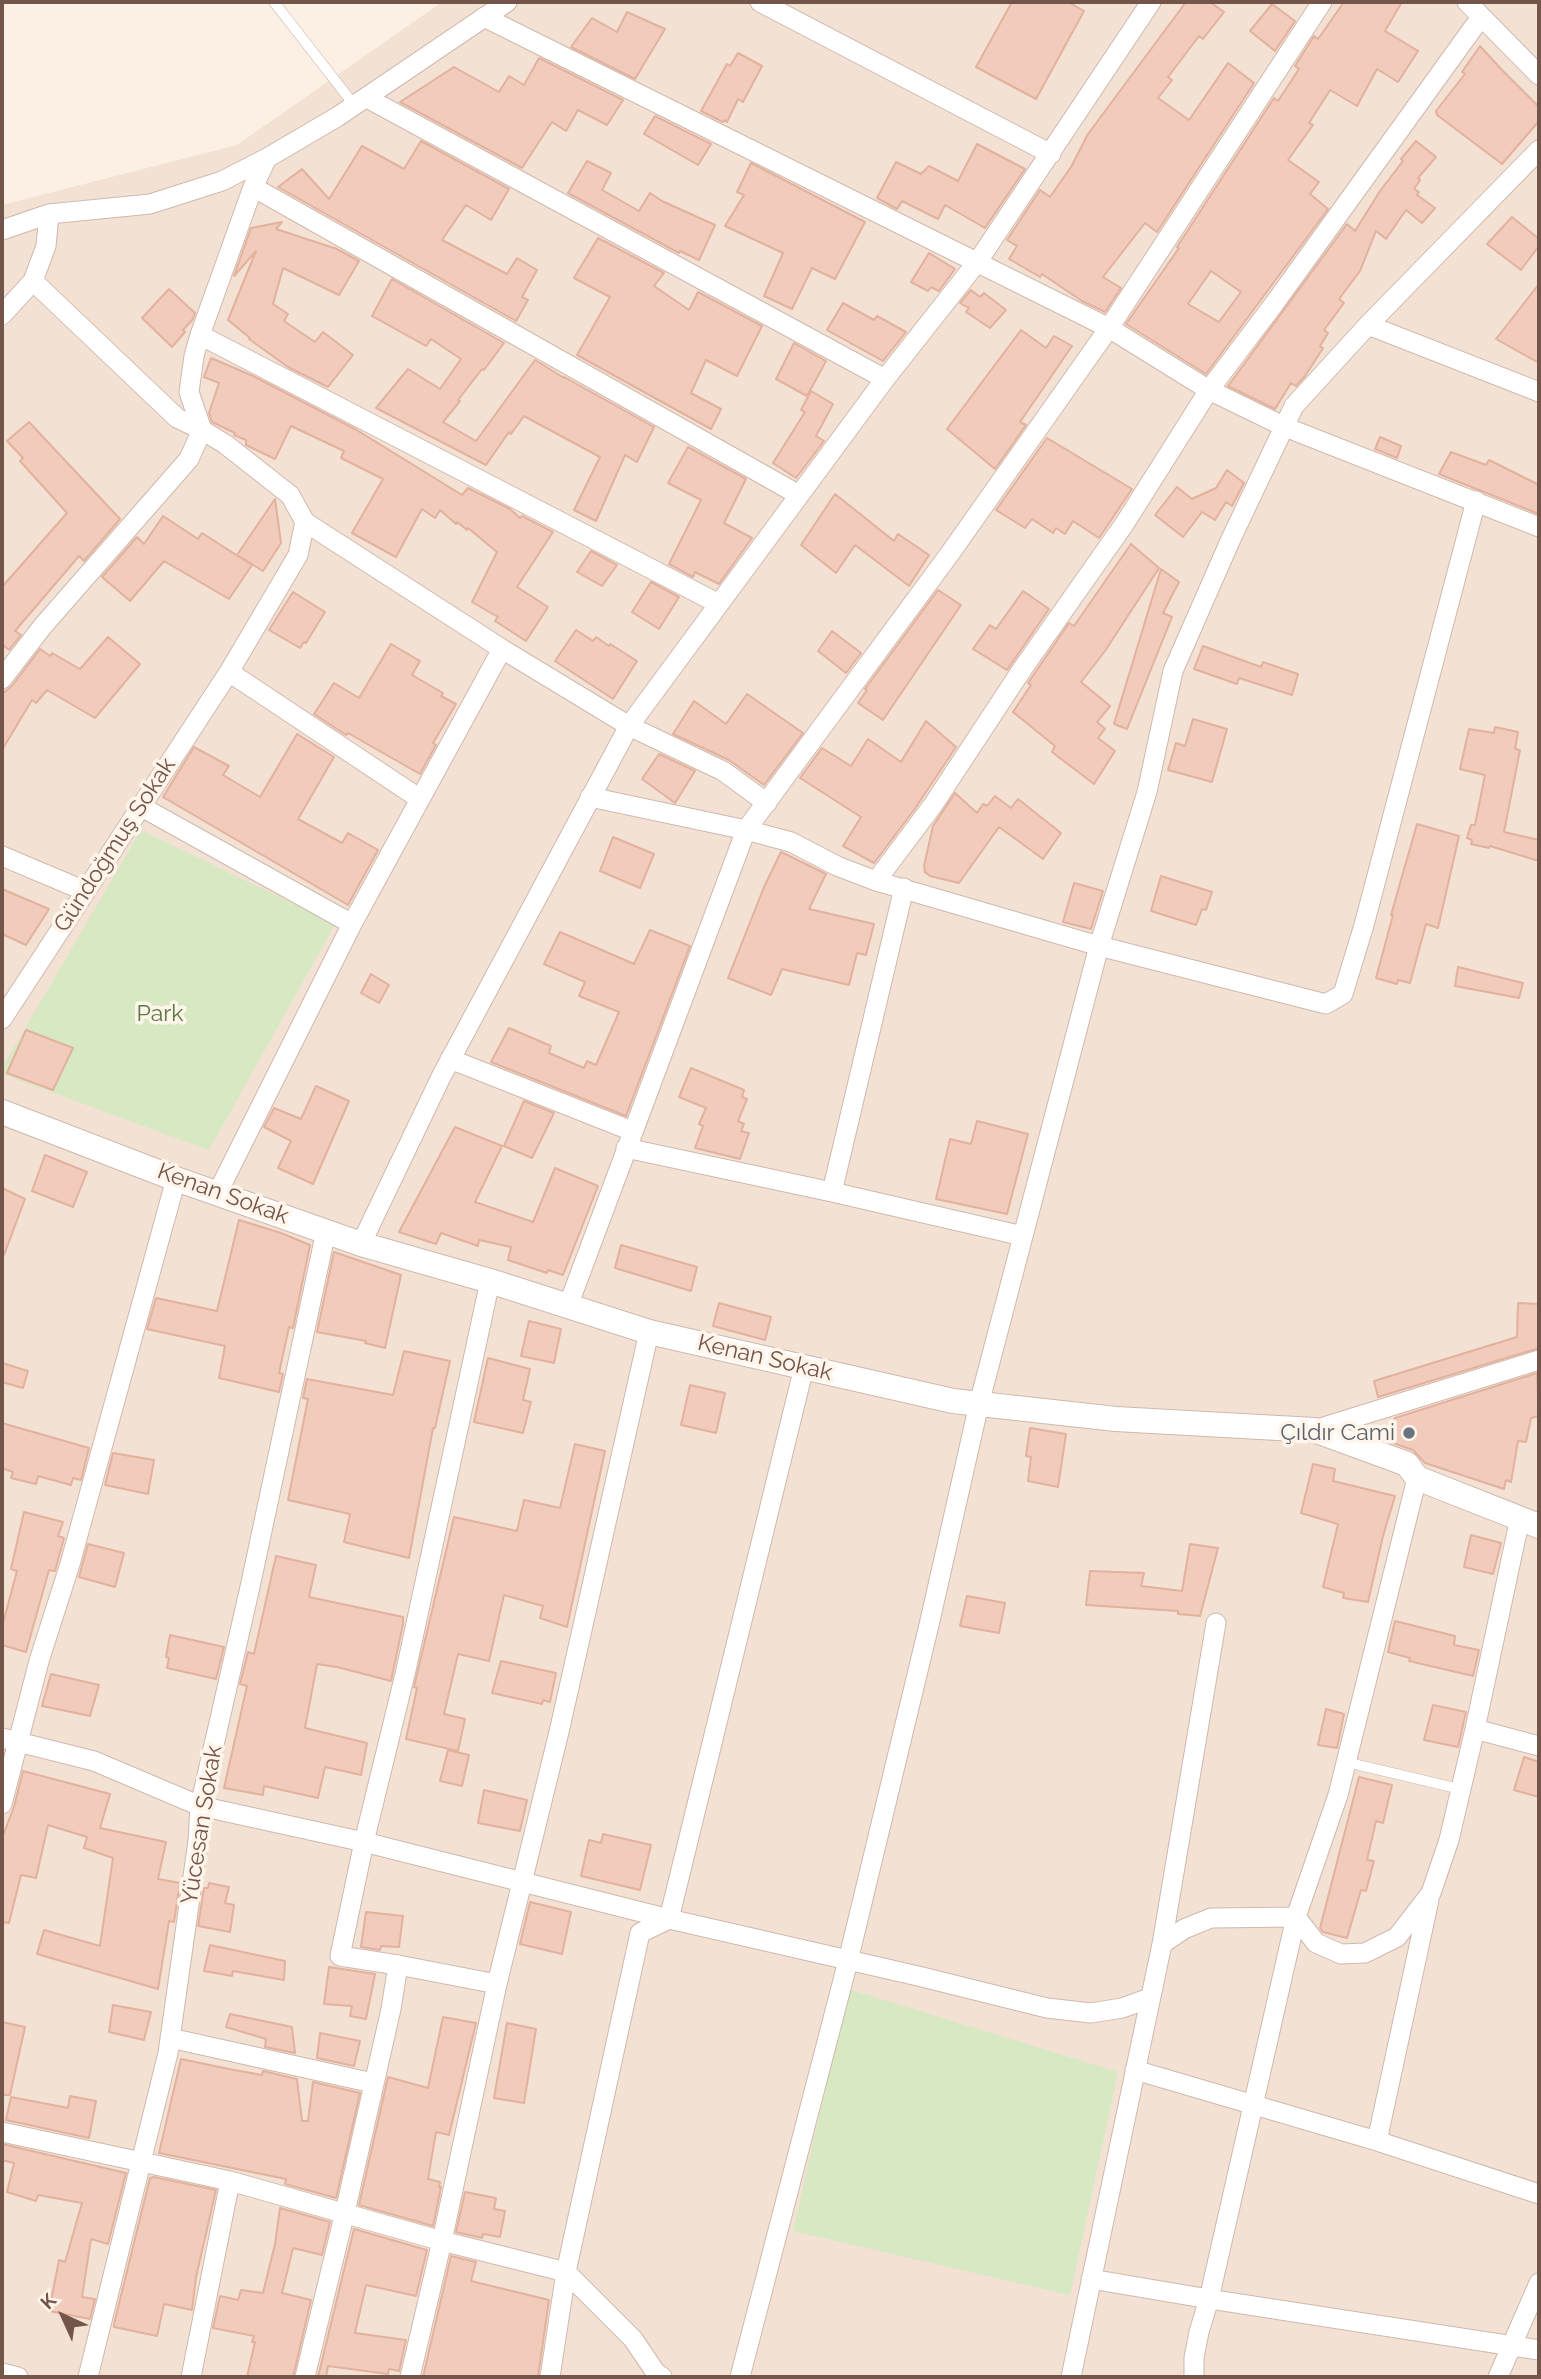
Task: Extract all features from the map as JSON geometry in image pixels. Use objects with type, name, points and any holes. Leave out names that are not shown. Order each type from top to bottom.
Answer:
[{"type":"street","points":[[2,230],[49,214],[150,204],[222,181],[267,158],[361,102],[507,2]]},
{"type":"street","points":[[760,2],[1051,154]]},
{"type":"street","points":[[568,1306],[747,830],[951,552],[1109,328],[1322,2]]},
{"type":"street","points":[[1467,2],[1539,75]]},
{"type":"street","points":[[361,1244],[450,1059],[629,726],[885,379],[978,261],[1148,3]]},
{"type":"street","points":[[484,17],[1109,328],[1209,390],[1284,427],[1476,500],[1539,527]]},
{"type":"street","points":[[876,881],[933,804],[1023,668],[1125,523],[1209,390],[1481,17]]},
{"type":"street","points":[[361,102],[885,379]]},
{"type":"street","points":[[740,2377],[848,1961],[979,1404],[1100,946],[1147,792],[1173,671],[1230,541],[1294,406],[1368,325],[1539,150]]},
{"type":"street","points":[[2,679],[42,627],[189,459],[202,430],[189,392],[194,356],[253,187],[267,158]]},
{"type":"street","points":[[253,187],[799,495]]},
{"type":"street","points":[[2,316],[33,281],[46,246],[49,214]]},
{"type":"street","points":[[33,281],[177,418],[202,430],[242,457],[290,495],[305,522],[502,649],[629,726],[723,771],[767,803]]},
{"type":"street","points":[[1368,325],[1539,392]]},
{"type":"street","points":[[200,334],[719,604]]},
{"type":"street","points":[[590,797],[791,842],[837,866],[876,881],[1100,946],[1326,1004],[1343,994],[1364,925],[1476,500]]},
{"type":"street","name":"Gündoğmuş Sokak","points":[[2,1019],[229,672],[298,555],[305,522]]},
{"type":"street","points":[[217,1194],[352,924],[502,649]]},
{"type":"street","points":[[229,672],[420,799]]},
{"type":"street","points":[[140,806],[352,924]]},
{"type":"street","points":[[2,856],[85,891]]},
{"type":"street","points":[[832,1192],[904,888]]},
{"type":"street","points":[[450,1059],[629,1140],[832,1192],[1023,1236]]},
{"type":"street","name":"Kenan Sokak","points":[[2,1112],[176,1179],[361,1244],[490,1281],[649,1332],[953,1401],[1116,1419],[1314,1430],[1407,1464],[1417,1478],[1530,1522]]},
{"type":"street","points":[[2,1804],[10,1740],[39,1661],[69,1564],[176,1179]]},
{"type":"street","name":"Yücesan Sokak","points":[[88,2377],[168,2053],[198,1841],[200,1806],[326,1231]]},
{"type":"street","points":[[490,1281],[406,1670],[364,1842],[340,1956],[497,1984]]},
{"type":"street","points":[[410,2377],[497,1984],[559,1732],[649,1332]]},
{"type":"street","points":[[1314,1430],[1539,1360]]},
{"type":"street","points":[[669,1919],[804,1367]]},
{"type":"street","points":[[1194,2377],[1194,2357],[1199,2332],[1209,2299],[1296,1917],[1338,1795],[1417,1478]]},
{"type":"street","points":[[1377,2141],[1431,1893],[1449,1840],[1475,1729],[1530,1522]]},
{"type":"street","points":[[1071,2377],[1161,1944],[1216,1623]]},
{"type":"street","points":[[1475,1729],[1539,1746]]},
{"type":"street","points":[[10,1740],[94,1761],[200,1806],[364,1842],[669,1919],[1047,2008],[1091,2013],[1122,2008],[1150,1998]]},
{"type":"street","points":[[1296,1917],[1317,1943],[1341,1954],[1366,1953],[1397,1937],[1431,1893]]},
{"type":"street","points":[[1161,1944],[1184,1929],[1211,1919],[1296,1917]]},
{"type":"street","points":[[550,2377],[566,2272],[640,1933],[669,1919]]},
{"type":"street","points":[[305,2377],[391,2009],[398,1965]]},
{"type":"street","points":[[170,2038],[373,2083]]},
{"type":"street","points":[[1135,2070],[1377,2141],[1539,2194]]},
{"type":"street","points":[[2,2132],[230,2181],[442,2241],[566,2272],[633,2339],[656,2373],[662,2377]]},
{"type":"street","points":[[191,2377],[230,2181]]},
{"type":"street","points":[[1091,2279],[1539,2350]]},
{"type":"street","points":[[1498,2377],[1539,2283]]},
{"type":"street","points":[[2,2373],[18,2377]]},
{"type":"lane","points":[[274,2],[361,102]]},
{"type":"lane","points":[[1346,1762],[1460,1788]]},
{"type":"shaded area","points":[[442,2],[1539,2],[1539,2377],[2,2377],[2,205],[237,145]]},
{"type":"green space","name":"Park","points":[[141,830],[335,924],[209,1150],[2,1074],[2,1068]]},
{"type":"green space","points":[[848,1989],[1118,2072],[1070,2295],[793,2231]]},
{"type":"building","points":[[1012,2],[1068,2],[1084,11],[1036,99],[976,67]]},
{"type":"building","points":[[1186,2],[1210,2],[1224,12],[1203,39],[1199,36],[1168,77],[1172,80],[1158,98],[1189,120],[1228,63],[1254,83],[1157,232],[1145,223],[1103,277],[1121,288],[1105,312],[1082,301],[1042,274],[1040,277],[1009,259],[1017,246],[1007,240],[1040,190],[1050,197],[1071,167],[1088,134]]},
{"type":"building","points":[[1344,2],[1402,2],[1385,31],[1418,51],[1398,82],[1377,69],[1357,106],[1330,90],[1309,123],[1313,125],[1288,160],[1319,182],[1310,194],[1328,209],[1206,374],[1126,324],[1179,248],[1177,247],[1274,98],[1278,101],[1299,69],[1295,66],[1314,36],[1318,39]],"holes":[[[1211,271],[1241,292],[1219,322],[1188,304]]]},
{"type":"building","points":[[1272,4],[1295,21],[1275,51],[1250,31]]},
{"type":"building","points":[[627,12],[665,29],[635,79],[571,47],[592,18],[617,32]]},
{"type":"building","points":[[1480,46],[1539,107],[1539,121],[1502,164],[1437,115],[1436,111],[1465,74],[1462,72]]},
{"type":"building","points":[[738,53],[762,66],[743,102],[738,99],[727,122],[723,122],[701,111],[727,64],[730,66]]},
{"type":"building","points":[[539,58],[623,100],[607,125],[578,110],[566,131],[552,122],[522,168],[400,102],[454,67],[499,92],[509,76],[524,85]]},
{"type":"building","points":[[655,116],[711,144],[698,165],[644,134]]},
{"type":"building","points":[[421,141],[509,189],[491,220],[466,205],[442,240],[507,274],[517,258],[537,270],[522,297],[528,300],[516,321],[278,187],[302,169],[329,199],[362,146],[404,169]]},
{"type":"building","points":[[1416,141],[1436,157],[1418,178],[1420,180],[1414,189],[1419,192],[1417,195],[1435,208],[1422,223],[1406,210],[1386,239],[1376,231],[1360,271],[1339,299],[1344,303],[1324,330],[1328,333],[1320,346],[1323,348],[1296,386],[1291,383],[1275,409],[1228,386],[1347,224],[1355,231],[1403,161],[1401,159]]},
{"type":"building","points":[[977,144],[1025,169],[985,228],[945,205],[938,219],[902,201],[897,209],[877,198],[896,162],[921,174],[929,166],[958,181]]},
{"type":"building","points":[[587,161],[611,173],[602,190],[639,211],[650,193],[715,225],[699,260],[680,251],[679,253],[568,193]]},
{"type":"building","points":[[751,163],[865,222],[835,279],[812,268],[792,309],[764,296],[783,253],[725,226],[744,195],[737,192]]},
{"type":"building","points":[[1512,217],[1539,239],[1539,246],[1521,270],[1487,244]]},
{"type":"building","points":[[282,222],[276,229],[337,249],[359,261],[339,295],[283,268],[273,304],[288,314],[284,321],[315,342],[323,332],[353,355],[328,387],[288,367],[228,320],[256,251],[234,276],[251,228]]},
{"type":"building","points":[[598,238],[664,273],[654,286],[689,310],[698,292],[762,326],[737,376],[706,360],[691,393],[721,409],[711,429],[577,355],[610,297],[574,278]]},
{"type":"building","points":[[929,253],[955,269],[939,291],[931,287],[928,291],[911,282]]},
{"type":"building","points":[[392,279],[504,343],[443,422],[476,441],[535,360],[654,427],[637,462],[625,455],[596,521],[574,510],[600,457],[524,416],[486,465],[376,408],[408,369],[440,389],[461,359],[431,339],[426,346],[372,316]]},
{"type":"building","points":[[1539,284],[1539,363],[1496,339]]},
{"type":"building","points":[[169,289],[195,313],[183,330],[185,332],[172,347],[142,318]]},
{"type":"building","points":[[971,290],[980,297],[984,293],[1006,310],[990,328],[966,312],[969,308],[960,303]]},
{"type":"building","points":[[843,303],[874,320],[877,316],[906,332],[883,361],[827,330]]},
{"type":"building","points":[[1021,330],[1046,348],[1054,336],[1072,346],[1020,422],[1026,425],[995,469],[947,429]]},
{"type":"building","points":[[794,343],[826,361],[807,396],[776,379]]},
{"type":"building","points":[[211,358],[253,376],[355,429],[462,495],[468,488],[510,509],[520,518],[522,516],[553,532],[517,587],[548,607],[526,641],[495,621],[498,617],[472,602],[497,552],[468,528],[467,530],[457,522],[456,524],[440,510],[435,518],[422,509],[396,557],[352,533],[383,479],[341,458],[344,451],[291,426],[275,459],[246,445],[246,440],[212,422],[209,413],[219,383],[204,377]]},
{"type":"building","points":[[811,391],[833,404],[816,436],[824,441],[796,478],[773,463],[805,412],[801,410]]},
{"type":"building","points":[[29,422],[120,519],[84,561],[79,556],[15,631],[21,635],[9,650],[2,646],[2,587],[67,513],[20,461],[23,458],[7,441]]},
{"type":"building","points":[[1380,437],[1401,446],[1397,458],[1375,449]]},
{"type":"building","points":[[1047,438],[1132,489],[1099,538],[1073,521],[1065,534],[1056,528],[1053,533],[1032,519],[1025,528],[996,510]]},
{"type":"building","points":[[688,447],[746,479],[724,523],[752,538],[719,584],[695,572],[693,577],[669,564],[701,500],[668,483]]},
{"type":"building","points":[[1451,452],[1486,465],[1489,460],[1539,485],[1539,514],[1439,474]]},
{"type":"building","points":[[1227,470],[1244,483],[1232,506],[1226,502],[1215,520],[1202,512],[1183,537],[1155,515],[1177,487],[1192,499],[1216,488]]},
{"type":"building","points":[[835,494],[894,541],[898,534],[929,555],[909,586],[855,545],[836,573],[801,545]]},
{"type":"building","points":[[275,499],[281,543],[263,571],[237,555]]},
{"type":"building","points":[[163,516],[198,539],[202,533],[252,565],[229,599],[164,561],[130,601],[102,577],[137,537],[144,544]]},
{"type":"building","points":[[1131,544],[1159,568],[1105,651],[1081,682],[1110,706],[1097,722],[1105,729],[1098,738],[1115,751],[1094,784],[1052,752],[1055,746],[1013,712],[1031,685],[1028,683],[1069,623],[1074,626]]},
{"type":"building","points":[[591,551],[617,565],[602,586],[577,572]]},
{"type":"building","points":[[1161,569],[1179,582],[1163,613],[1172,617],[1127,729],[1114,724]]},
{"type":"building","points":[[651,582],[679,597],[659,629],[632,612]]},
{"type":"building","points":[[938,590],[961,605],[883,720],[858,703],[867,690],[865,689]]},
{"type":"building","points":[[1023,591],[1049,609],[1007,670],[973,649],[990,625],[996,629]]},
{"type":"building","points":[[293,592],[325,612],[300,648],[269,630]]},
{"type":"building","points":[[576,630],[593,641],[596,637],[609,646],[610,644],[637,661],[613,699],[555,661]]},
{"type":"building","points":[[832,631],[861,653],[846,673],[818,651]]},
{"type":"building","points":[[108,637],[140,664],[95,718],[47,690],[36,703],[32,700],[2,750],[2,694],[12,686],[40,649],[80,669]]},
{"type":"building","points":[[391,644],[420,661],[412,675],[456,704],[433,743],[436,745],[420,774],[348,733],[346,735],[314,714],[334,683],[359,698]]},
{"type":"building","points":[[1203,646],[1261,667],[1263,662],[1298,674],[1292,695],[1239,678],[1237,684],[1194,669]]},
{"type":"building","points":[[747,694],[803,733],[764,785],[729,760],[673,734],[694,701],[726,724]]},
{"type":"building","points":[[1193,719],[1227,729],[1212,782],[1168,770],[1176,743],[1185,746]]},
{"type":"building","points":[[926,721],[956,747],[874,863],[843,846],[861,817],[800,778],[822,748],[851,766],[868,739],[901,762]]},
{"type":"building","points":[[1495,727],[1518,732],[1515,749],[1520,750],[1504,832],[1539,840],[1539,861],[1490,846],[1471,844],[1472,840],[1467,838],[1471,825],[1475,825],[1485,775],[1460,769],[1469,729],[1494,733]]},
{"type":"building","points":[[297,734],[334,757],[298,819],[342,843],[348,833],[378,850],[348,905],[163,797],[194,747],[229,766],[223,775],[260,797]]},
{"type":"building","points":[[659,754],[695,771],[675,803],[642,779]]},
{"type":"building","points":[[955,793],[977,813],[983,804],[987,806],[995,796],[1011,808],[1018,799],[1061,833],[1043,859],[999,827],[959,883],[930,876],[925,872],[924,866],[933,826]]},
{"type":"building","points":[[1417,824],[1459,836],[1438,928],[1426,924],[1410,983],[1398,980],[1397,984],[1376,978]]},
{"type":"building","points":[[613,837],[654,854],[640,888],[600,871]]},
{"type":"building","points":[[781,852],[826,874],[809,909],[874,924],[866,955],[857,953],[849,985],[782,969],[771,995],[728,978]]},
{"type":"building","points":[[1161,876],[1212,892],[1206,910],[1202,909],[1196,925],[1151,911]]},
{"type":"building","points":[[1074,883],[1103,891],[1091,929],[1063,922]]},
{"type":"building","points":[[2,889],[49,909],[26,945],[2,934]]},
{"type":"building","points":[[650,930],[690,946],[626,1116],[491,1062],[509,1028],[551,1046],[549,1053],[584,1068],[587,1061],[596,1065],[619,1012],[579,996],[585,982],[544,964],[560,932],[634,964]]},
{"type":"building","points":[[1458,967],[1523,983],[1519,998],[1455,986]]},
{"type":"building","points":[[371,974],[389,985],[379,1003],[361,993]]},
{"type":"building","points":[[26,1030],[73,1048],[53,1090],[7,1073]]},
{"type":"building","points":[[691,1068],[744,1090],[742,1097],[747,1099],[738,1121],[744,1124],[741,1131],[749,1133],[740,1159],[695,1148],[703,1126],[699,1124],[706,1108],[679,1097]]},
{"type":"building","points":[[316,1086],[349,1101],[313,1184],[278,1168],[291,1141],[264,1127],[274,1108],[301,1119]]},
{"type":"building","points":[[524,1101],[554,1113],[532,1158],[504,1146]]},
{"type":"building","points":[[977,1121],[1028,1134],[1007,1214],[936,1199],[950,1139],[971,1144]]},
{"type":"building","points":[[455,1127],[502,1146],[475,1202],[533,1222],[555,1168],[598,1186],[563,1275],[548,1270],[547,1273],[508,1260],[511,1247],[479,1240],[478,1246],[441,1233],[436,1244],[399,1232]]},
{"type":"building","points":[[45,1155],[87,1172],[73,1207],[32,1191]]},
{"type":"building","points":[[2,1188],[25,1199],[4,1255],[2,1254]]},
{"type":"building","points":[[239,1220],[310,1245],[293,1328],[289,1327],[279,1373],[283,1374],[279,1392],[219,1378],[225,1346],[147,1329],[156,1298],[217,1311]]},
{"type":"building","points":[[621,1245],[697,1267],[691,1291],[615,1268]]},
{"type":"building","points":[[334,1252],[401,1275],[385,1348],[365,1343],[366,1341],[317,1332]]},
{"type":"building","points":[[719,1303],[771,1317],[765,1340],[713,1326]]},
{"type":"building","points":[[1518,1303],[1539,1304],[1539,1348],[1378,1397],[1374,1381],[1517,1337]]},
{"type":"building","points":[[529,1321],[561,1329],[554,1363],[521,1356]]},
{"type":"building","points":[[404,1351],[450,1361],[433,1428],[409,1558],[344,1542],[350,1514],[288,1500],[308,1399],[303,1398],[307,1379],[393,1395]]},
{"type":"building","points":[[488,1358],[530,1369],[523,1400],[531,1402],[523,1433],[474,1422]]},
{"type":"building","points":[[2,1363],[28,1371],[23,1388],[2,1382]]},
{"type":"building","points":[[1537,1373],[1539,1416],[1531,1418],[1526,1442],[1518,1441],[1511,1482],[1506,1480],[1504,1489],[1425,1463],[1413,1450],[1384,1440],[1395,1418]]},
{"type":"building","points":[[690,1385],[725,1393],[716,1433],[681,1425]]},
{"type":"building","points":[[2,1423],[89,1448],[81,1480],[73,1478],[71,1485],[38,1476],[36,1484],[11,1478],[13,1472],[2,1468]]},
{"type":"building","points":[[1030,1428],[1066,1434],[1058,1487],[1028,1481],[1031,1457],[1026,1456]]},
{"type":"building","points":[[575,1444],[605,1451],[567,1627],[540,1618],[543,1606],[504,1595],[489,1661],[458,1654],[444,1714],[465,1719],[458,1751],[406,1739],[417,1688],[414,1687],[454,1517],[517,1531],[524,1500],[560,1508]]},
{"type":"building","points":[[113,1453],[154,1460],[148,1494],[105,1485]]},
{"type":"building","points":[[1313,1464],[1335,1469],[1333,1481],[1395,1496],[1368,1602],[1343,1598],[1344,1593],[1323,1587],[1338,1524],[1301,1513]]},
{"type":"building","points":[[24,1512],[63,1522],[58,1536],[64,1538],[55,1571],[49,1570],[26,1652],[2,1645],[2,1627],[17,1571],[11,1569]]},
{"type":"building","points":[[1471,1535],[1501,1543],[1493,1574],[1464,1567]]},
{"type":"building","points":[[88,1544],[124,1553],[115,1587],[79,1577]]},
{"type":"building","points":[[1190,1544],[1218,1548],[1200,1616],[1178,1614],[1178,1611],[1086,1605],[1090,1571],[1144,1573],[1141,1586],[1182,1591]]},
{"type":"building","points":[[276,1556],[316,1565],[309,1597],[403,1617],[391,1681],[317,1664],[305,1728],[367,1743],[361,1775],[325,1767],[318,1798],[264,1786],[263,1795],[224,1788],[247,1686],[240,1684],[248,1652],[254,1654]]},
{"type":"building","points":[[967,1596],[1005,1603],[999,1633],[960,1626]]},
{"type":"building","points":[[1395,1621],[1455,1636],[1454,1645],[1479,1650],[1473,1676],[1409,1661],[1410,1658],[1388,1652]]},
{"type":"building","points":[[170,1635],[224,1647],[216,1679],[167,1668]]},
{"type":"building","points":[[501,1661],[556,1673],[550,1702],[543,1700],[542,1704],[492,1693]]},
{"type":"building","points":[[51,1674],[99,1685],[90,1716],[42,1706]]},
{"type":"building","points":[[1433,1705],[1466,1712],[1458,1747],[1424,1740]]},
{"type":"building","points":[[1326,1709],[1344,1714],[1337,1748],[1318,1745]]},
{"type":"building","points":[[448,1750],[469,1755],[462,1786],[440,1781]]},
{"type":"building","points":[[1524,1757],[1539,1762],[1539,1797],[1514,1790]]},
{"type":"building","points":[[23,1771],[110,1794],[100,1828],[166,1842],[158,1879],[180,1883],[174,1922],[169,1921],[158,1989],[37,1954],[44,1930],[100,1946],[113,1858],[84,1848],[87,1837],[48,1825],[36,1878],[21,1875],[9,1923],[2,1922],[2,1838],[14,1807]]},
{"type":"building","points":[[1359,1777],[1392,1785],[1383,1823],[1376,1821],[1367,1860],[1374,1861],[1366,1891],[1361,1890],[1347,1938],[1323,1932],[1320,1928]]},
{"type":"building","points":[[484,1790],[527,1800],[520,1831],[478,1823]]},
{"type":"building","points":[[603,1834],[651,1845],[640,1890],[581,1876],[589,1840],[601,1843]]},
{"type":"building","points":[[209,1883],[229,1887],[225,1903],[234,1905],[230,1932],[198,1926],[204,1888],[208,1888]]},
{"type":"building","points":[[530,1902],[571,1912],[562,1954],[520,1944]]},
{"type":"building","points":[[366,1912],[403,1916],[399,1947],[381,1946],[380,1950],[361,1947]]},
{"type":"building","points":[[210,1945],[285,1961],[284,1980],[233,1971],[232,1976],[204,1971]]},
{"type":"building","points":[[329,1967],[375,1974],[366,2019],[350,2016],[352,2006],[324,2004]]},
{"type":"building","points":[[113,2005],[151,2012],[144,2040],[109,2032]]},
{"type":"building","points":[[230,2014],[292,2027],[295,2053],[265,2047],[266,2039],[226,2027]]},
{"type":"building","points":[[443,2017],[476,2023],[449,2135],[436,2132],[428,2179],[440,2182],[441,2187],[433,2226],[359,2205],[388,2077],[428,2088]]},
{"type":"building","points":[[2,2022],[25,2027],[10,2095],[2,2095]]},
{"type":"building","points":[[507,2023],[536,2029],[524,2103],[494,2098]]},
{"type":"building","points":[[320,2033],[360,2041],[354,2066],[317,2058]]},
{"type":"building","points":[[181,2059],[262,2075],[263,2071],[297,2079],[302,2121],[308,2121],[313,2082],[360,2093],[336,2198],[285,2184],[286,2179],[159,2153]]},
{"type":"building","points":[[70,2096],[96,2101],[89,2138],[6,2120],[11,2097],[68,2108]]},
{"type":"building","points":[[2,2144],[126,2173],[108,2244],[91,2239],[82,2297],[95,2299],[90,2319],[49,2311],[59,2260],[65,2262],[82,2203],[38,2195],[36,2201],[7,2192],[14,2163],[2,2160]]},
{"type":"building","points":[[150,2178],[216,2190],[196,2277],[192,2310],[164,2304],[157,2336],[114,2327]]},
{"type":"building","points":[[465,2192],[496,2198],[494,2209],[505,2211],[500,2237],[483,2234],[482,2238],[456,2232]]},
{"type":"building","points":[[280,2208],[330,2222],[322,2255],[293,2248],[282,2293],[311,2300],[293,2377],[247,2377],[254,2336],[213,2328],[220,2296],[238,2300],[241,2290],[263,2293],[275,2244]]},
{"type":"building","points":[[354,2229],[427,2250],[416,2296],[366,2285],[355,2333],[406,2340],[399,2371],[389,2369],[388,2374],[328,2366],[326,2377],[318,2377]]},
{"type":"building","points":[[451,2256],[476,2262],[471,2281],[549,2300],[538,2377],[423,2377]]},
{"type":"place","name":"Çıldır Cami","points":[[1409,1433]]}]
